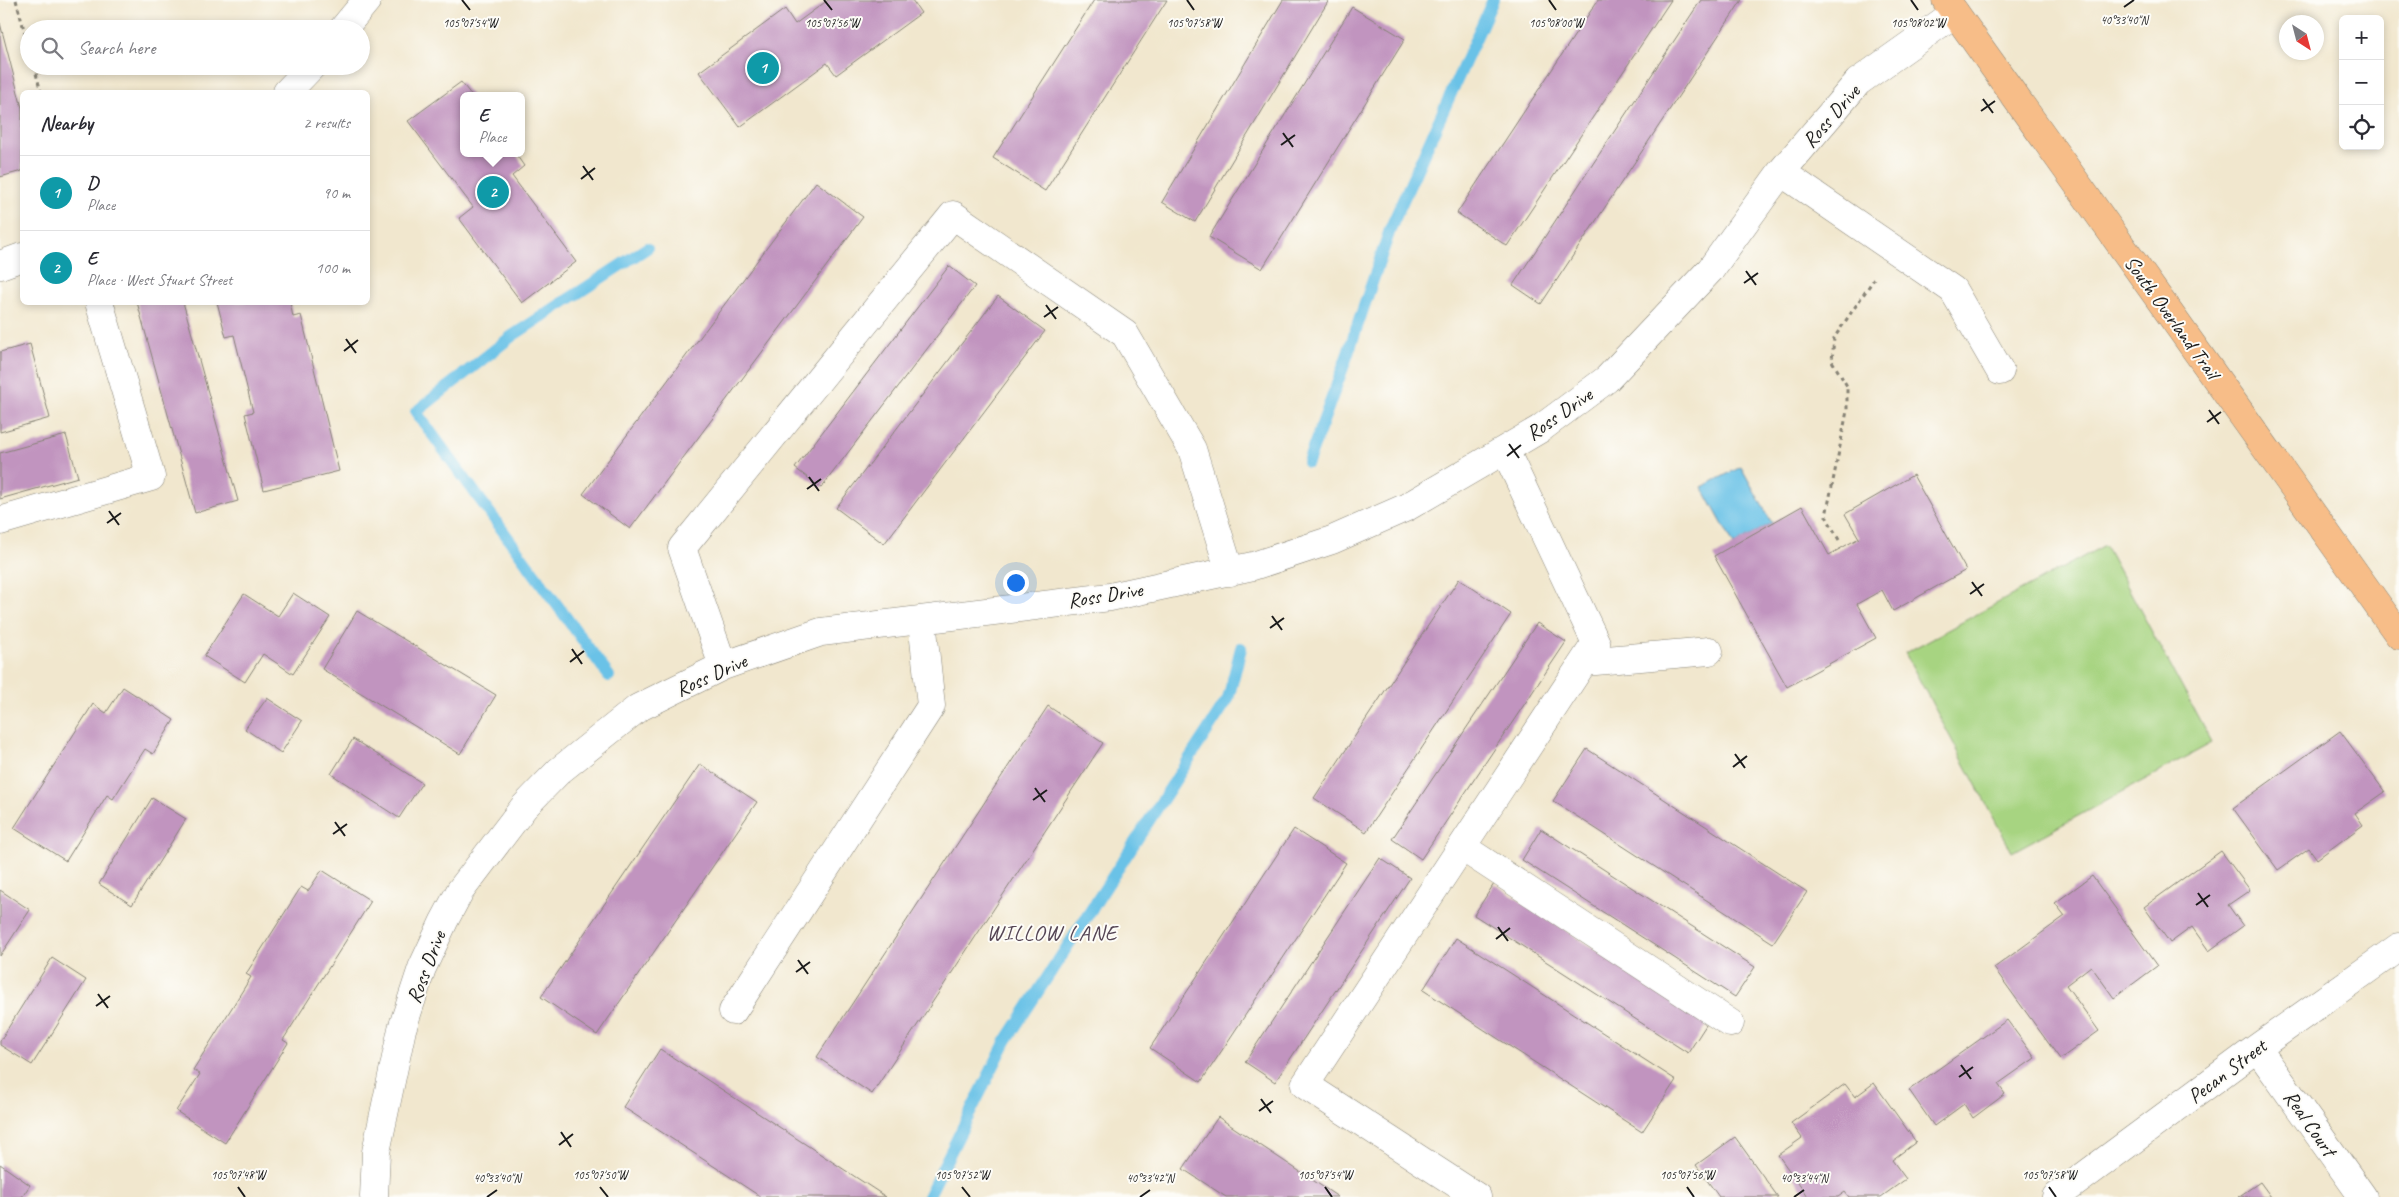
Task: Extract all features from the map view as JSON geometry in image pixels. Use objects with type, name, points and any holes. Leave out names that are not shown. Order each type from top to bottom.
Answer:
[{"type":"main road","name":"South Overland Trail","points":[[1950,6],[2399,635]]},
{"type":"street","points":[[351,20],[367,0]]},
{"type":"street","name":"Ross Drive","points":[[374,1197],[376,1152],[402,1029],[422,968],[444,920],[460,891],[524,807],[559,771],[638,708],[723,666],[821,632],[1110,597],[1230,572],[1349,533],[1407,507],[1540,429],[1607,379],[1711,269],[1782,172],[1858,82],[1950,6]]},
{"type":"street","points":[[289,90],[303,75]]},
{"type":"street","points":[[1782,172],[1953,290],[2000,371]]},
{"type":"street","points":[[723,666],[682,548],[953,214],[1125,334],[1192,448],[1230,572]]},
{"type":"street","points":[[0,265],[20,258]]},
{"type":"street","points":[[0,521],[151,477],[100,305]]},
{"type":"street","points":[[1477,1197],[1305,1085],[1596,643],[1505,450]]},
{"type":"street","points":[[732,1010],[930,706],[922,620]]},
{"type":"street","points":[[1584,662],[1709,651]]},
{"type":"street","points":[[1462,847],[1730,1023]]},
{"type":"street","name":"Pecan Street","points":[[2056,1197],[2257,1048],[2399,947]]},
{"type":"street","name":"Real Court","points":[[2257,1048],[2363,1197]]},
{"type":"path","points":[[16,0],[21,20]]},
{"type":"path","points":[[36,75],[40,90]]},
{"type":"path","points":[[1839,540],[1826,516],[1847,411],[1847,386],[1832,361],[1834,338],[1893,249]]},
{"type":"green space","points":[[2105,545],[2212,743],[2012,852],[1905,653]]},
{"type":"water","points":[[1741,467],[1772,523],[1734,545],[1702,487]]},
{"type":"building","points":[[828,0],[912,0],[921,13],[836,75],[827,63],[740,127],[699,72],[785,9],[795,24]]},
{"type":"building","points":[[1094,0],[1167,0],[1045,191],[993,158]]},
{"type":"building","points":[[1283,0],[1329,0],[1195,222],[1162,202]]},
{"type":"building","points":[[1598,0],[1671,0],[1507,246],[1457,213]]},
{"type":"building","points":[[1701,0],[1742,0],[1541,304],[1513,285]]},
{"type":"building","points":[[1352,7],[1405,39],[1262,269],[1209,237]]},
{"type":"building","points":[[0,23],[20,100],[20,172],[0,177]]},
{"type":"building","points":[[461,82],[469,92],[460,92],[460,157],[518,157],[524,166],[512,176],[576,262],[522,303],[459,218],[473,207],[408,121]]},
{"type":"building","points":[[816,182],[863,217],[630,529],[583,494]]},
{"type":"building","points":[[949,266],[975,286],[821,488],[795,468]]},
{"type":"building","points":[[998,296],[1045,331],[884,544],[836,508]]},
{"type":"building","points":[[138,305],[184,305],[238,501],[195,513]]},
{"type":"building","points":[[218,305],[291,305],[293,317],[301,315],[339,471],[264,490],[245,414],[253,412],[234,335],[226,337]]},
{"type":"building","points":[[30,344],[50,418],[0,432],[0,352]]},
{"type":"building","points":[[66,435],[78,477],[0,499],[0,453]]},
{"type":"building","points":[[1913,475],[1966,570],[1893,611],[1882,590],[1857,604],[1876,638],[1787,687],[1714,556],[1802,506],[1829,555],[1859,538],[1845,514]]},
{"type":"building","points":[[1459,579],[1511,614],[1366,832],[1314,798]]},
{"type":"building","points":[[293,593],[330,617],[293,674],[263,654],[245,682],[204,656],[244,594],[278,616]]},
{"type":"building","points":[[357,611],[496,695],[460,754],[322,669]]},
{"type":"building","points":[[1537,623],[1566,642],[1421,859],[1392,839]]},
{"type":"building","points":[[123,687],[174,720],[153,754],[145,749],[113,799],[107,795],[66,861],[14,828],[93,704],[106,713]]},
{"type":"building","points":[[267,698],[302,721],[281,753],[245,729]]},
{"type":"building","points":[[1048,706],[1103,743],[872,1094],[817,1057]]},
{"type":"building","points":[[2340,731],[2385,792],[2355,813],[2363,825],[2317,859],[2309,848],[2278,870],[2233,808]]},
{"type":"building","points":[[353,739],[422,783],[399,818],[331,774]]},
{"type":"building","points":[[1587,749],[1807,892],[1773,943],[1553,801]]},
{"type":"building","points":[[700,764],[757,802],[597,1035],[541,997]]},
{"type":"building","points":[[152,798],[186,819],[132,905],[99,884]]},
{"type":"building","points":[[1294,829],[1346,863],[1201,1082],[1150,1048]]},
{"type":"building","points":[[1541,829],[1755,967],[1735,997],[1522,860]]},
{"type":"building","points":[[2221,851],[2250,890],[2228,905],[2243,926],[2209,951],[2192,927],[2170,943],[2144,907]]},
{"type":"building","points":[[1380,858],[1410,878],[1275,1082],[1245,1062]]},
{"type":"building","points":[[322,870],[371,901],[283,1040],[288,1043],[225,1143],[176,1111],[200,1074],[193,1070],[251,977],[246,974],[301,887],[308,891]]},
{"type":"building","points":[[2092,876],[2157,966],[2114,998],[2091,966],[2066,985],[2099,1031],[2060,1059],[1994,968],[2065,916],[2055,903]]},
{"type":"building","points":[[1494,884],[1708,1022],[1688,1053],[1474,915]]},
{"type":"building","points":[[0,890],[30,910],[0,956]]},
{"type":"building","points":[[1456,938],[1676,1080],[1642,1132],[1423,990]]},
{"type":"building","points":[[52,958],[86,980],[32,1065],[0,1045],[0,1041]]},
{"type":"building","points":[[2007,1020],[2035,1058],[1998,1084],[2005,1094],[1973,1118],[1964,1104],[1934,1126],[1909,1090]]},
{"type":"building","points":[[660,1049],[886,1197],[761,1197],[623,1107]]},
{"type":"building","points":[[1874,1083],[1916,1142],[1892,1160],[1906,1179],[1881,1197],[1849,1197],[1845,1192],[1838,1197],[1808,1197],[1778,1155],[1802,1138],[1791,1123],[1845,1084],[1855,1097]]},
{"type":"building","points":[[1218,1117],[1338,1197],[1226,1197],[1183,1169]]},
{"type":"building","points":[[1735,1137],[1778,1197],[1719,1197],[1696,1165]]},
{"type":"building","points":[[0,1164],[30,1185],[22,1197],[0,1197]]},
{"type":"building","points":[[2260,1182],[2271,1197],[2238,1197]]},
{"type":"waterway","points":[[1308,462],[1344,365],[1391,227],[1493,0]]},
{"type":"waterway","points":[[609,676],[416,412],[512,336],[647,248]]},
{"type":"waterway","points":[[928,1197],[1006,1041],[1228,699],[1241,648]]},
{"type":"place","name":"D","points":[[763,68]]},
{"type":"place","name":"E","points":[[493,192]]},
{"type":"district","name":"WILLOW LANE","points":[[1052,932]]}]
